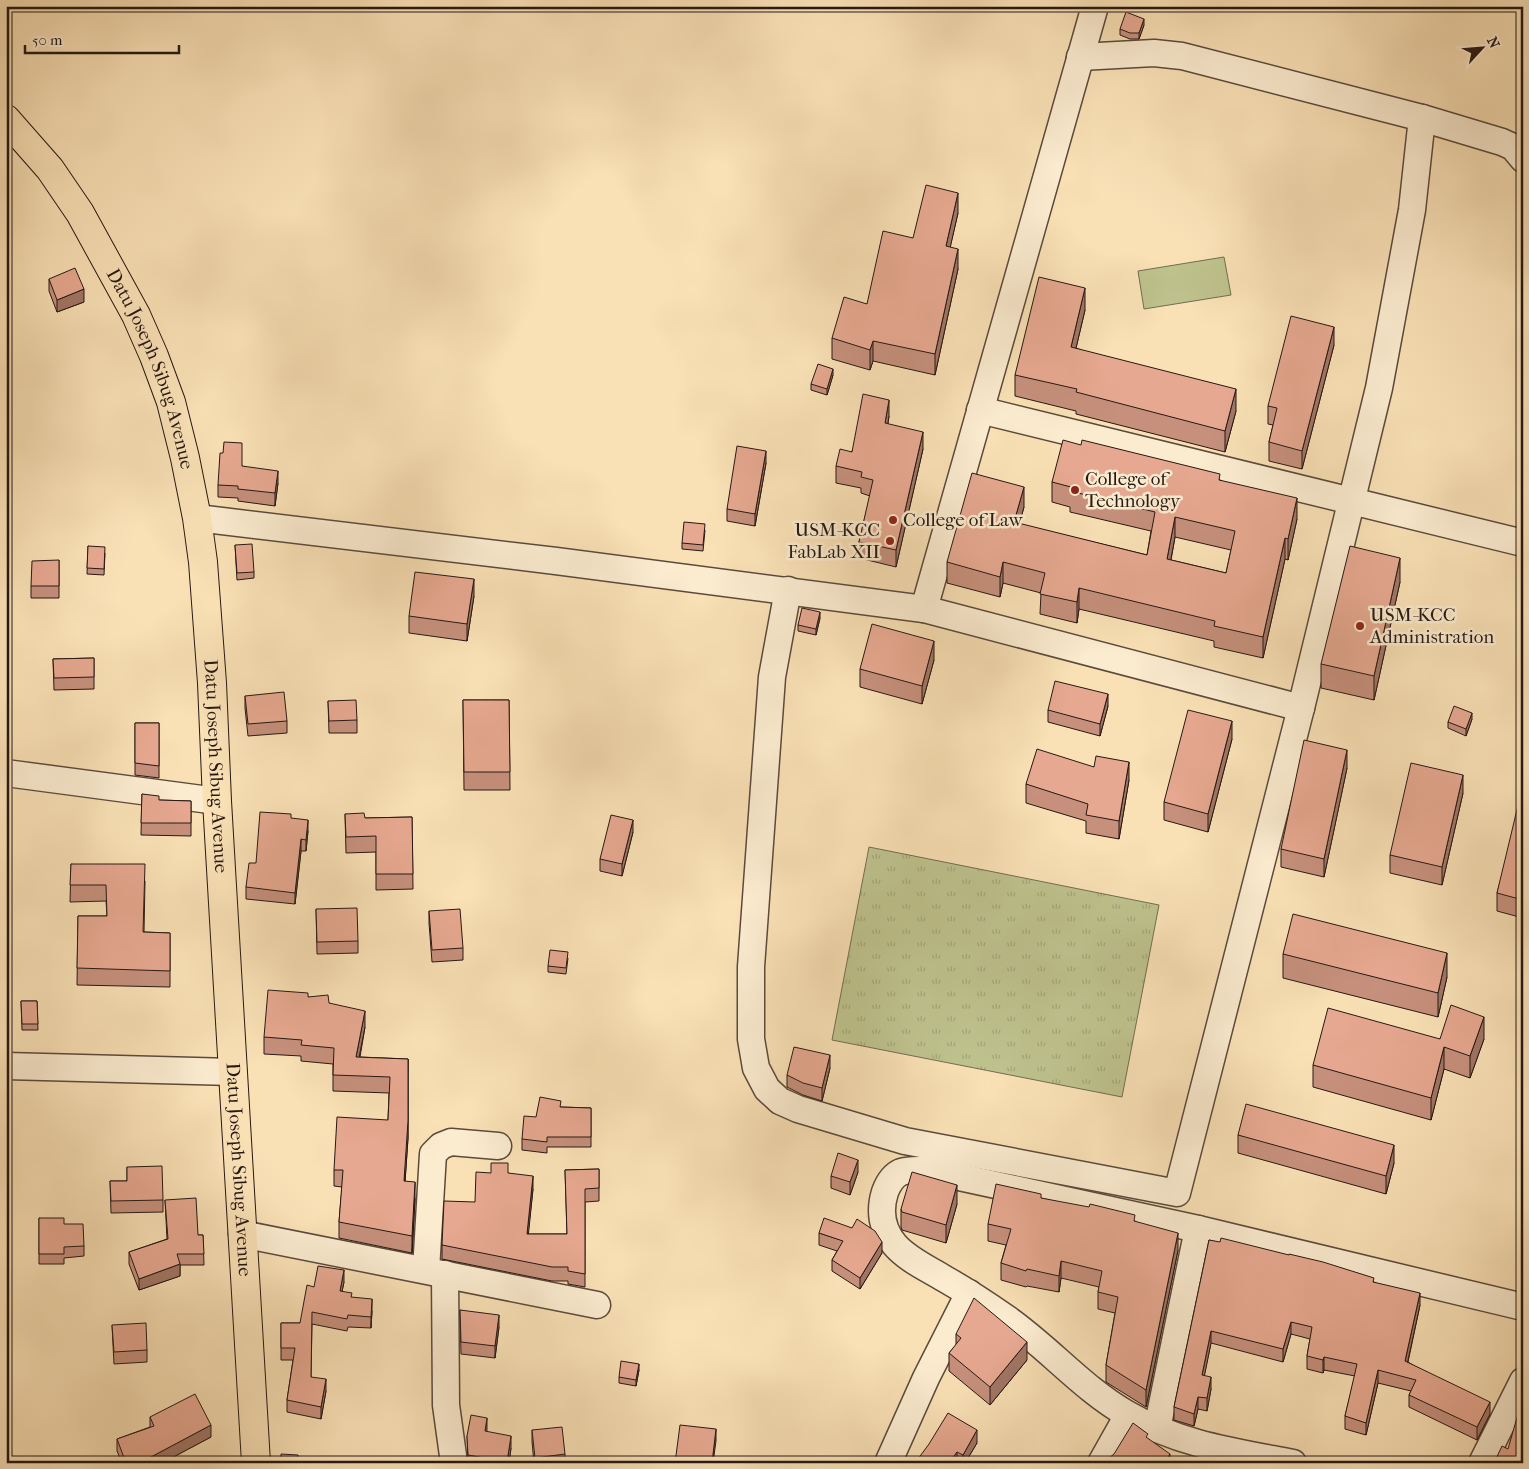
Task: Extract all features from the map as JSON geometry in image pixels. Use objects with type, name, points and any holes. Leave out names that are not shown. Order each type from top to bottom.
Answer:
[{"type":"main road","name":"Datu Joseph Sibug Avenue","points":[[6,119],[50,169],[80,213],[136,315],[171,402],[197,518],[208,619],[256,1463]]},
{"type":"street","points":[[924,609],[1095,6]]},
{"type":"street","points":[[1080,57],[1154,53],[1182,56],[1422,118],[1502,142],[1513,147],[1523,159]]},
{"type":"street","points":[[777,589],[751,958],[751,1039],[756,1068],[767,1089],[780,1101],[798,1110],[905,1141],[1177,1194],[1302,708],[1379,388],[1412,210],[1422,118]]},
{"type":"street","points":[[980,410],[1523,543]]},
{"type":"street","points":[[197,518],[777,589],[924,609],[1302,708]]},
{"type":"street","points":[[6,772],[217,801]]},
{"type":"street","points":[[6,1066],[233,1072]]},
{"type":"street","points":[[454,1463],[435,1272],[433,1154],[441,1146],[451,1142],[498,1146]]},
{"type":"street","points":[[1293,1463],[1207,1446],[1158,1429],[1128,1415],[1088,1386],[1037,1341],[969,1293],[907,1256],[896,1246],[882,1220],[882,1203],[889,1182],[899,1173],[912,1170],[927,1170],[1198,1229],[1523,1308]]},
{"type":"street","points":[[1158,1429],[1198,1229]]},
{"type":"street","points":[[242,1234],[597,1305]]},
{"type":"street","points":[[888,1463],[926,1378],[969,1293]]},
{"type":"street","points":[[1482,1463],[1523,1381]]},
{"type":"street","points":[[1102,1463],[1128,1415]]},
{"type":"green space","points":[[1224,257],[1231,295],[1144,309],[1138,271]]},
{"type":"green space","points":[[869,847],[1159,905],[1122,1097],[832,1040]]},
{"type":"building","points":[[1126,12],[1144,19],[1139,33],[1130,33],[1120,29]]},
{"type":"building","points":[[926,185],[958,193],[946,246],[958,249],[935,354],[873,341],[870,350],[832,338],[844,297],[867,304],[883,231],[913,238]]},
{"type":"building","points":[[75,268],[84,289],[57,300],[49,279]]},
{"type":"building","points":[[1039,277],[1085,288],[1071,347],[1236,389],[1225,431],[1076,392],[1077,389],[1015,375]]},
{"type":"building","points":[[1291,316],[1334,327],[1302,451],[1269,442],[1277,408],[1268,406]]},
{"type":"building","points":[[818,364],[833,369],[827,389],[811,384]]},
{"type":"building","points":[[863,394],[889,400],[885,423],[923,432],[896,550],[859,542],[873,480],[861,477],[862,472],[836,466],[840,449],[852,452]]},
{"type":"building","points":[[1063,440],[1081,445],[1082,440],[1220,474],[1219,480],[1297,498],[1288,539],[1285,538],[1263,637],[1214,626],[1215,621],[1079,588],[1077,602],[1040,594],[1045,573],[1003,562],[1000,577],[947,562],[972,473],[1024,487],[1014,522],[1147,555],[1155,512],[1070,491],[1071,487],[1052,482]],"holes":[[[1175,517],[1235,531],[1226,573],[1167,559]]]},
{"type":"building","points":[[224,442],[242,443],[242,466],[278,471],[275,493],[238,489],[238,486],[218,485],[220,453],[223,453]]},
{"type":"building","points":[[737,446],[766,451],[755,514],[727,509]]},
{"type":"building","points":[[684,522],[705,524],[703,545],[682,543]]},
{"type":"building","points":[[252,544],[254,572],[237,573],[235,545]]},
{"type":"building","points":[[88,546],[105,547],[104,569],[87,568]]},
{"type":"building","points":[[1350,546],[1400,558],[1374,676],[1321,664]]},
{"type":"building","points":[[59,560],[59,586],[31,586],[32,561]]},
{"type":"building","points":[[415,572],[474,579],[467,624],[409,616]]},
{"type":"building","points":[[802,608],[820,612],[816,629],[798,625]]},
{"type":"building","points":[[872,624],[934,641],[922,686],[860,669]]},
{"type":"building","points":[[94,658],[94,677],[54,678],[53,659]]},
{"type":"building","points":[[1055,681],[1108,694],[1100,724],[1048,710]]},
{"type":"building","points":[[284,692],[287,721],[248,724],[245,696]]},
{"type":"building","points":[[356,700],[357,720],[329,721],[328,701]]},
{"type":"building","points":[[463,700],[509,700],[510,772],[464,772]]},
{"type":"building","points":[[1454,706],[1472,713],[1466,729],[1448,722]]},
{"type":"building","points":[[1188,710],[1232,721],[1208,814],[1164,802]]},
{"type":"building","points":[[135,723],[159,723],[159,766],[135,763]]},
{"type":"building","points":[[1304,740],[1347,750],[1324,859],[1281,849]]},
{"type":"building","points":[[1037,749],[1094,767],[1096,756],[1129,762],[1119,821],[1086,815],[1088,804],[1026,784]]},
{"type":"building","points":[[1411,763],[1463,775],[1442,867],[1390,855]]},
{"type":"building","points":[[142,794],[159,796],[159,800],[191,801],[191,823],[141,823]]},
{"type":"building","points":[[1520,797],[1523,798],[1523,900],[1497,893]]},
{"type":"building","points":[[260,812],[291,814],[291,818],[308,820],[306,840],[301,839],[295,893],[246,887],[249,863],[256,863]]},
{"type":"building","points":[[364,813],[365,818],[412,817],[413,874],[376,874],[376,836],[346,837],[345,814]]},
{"type":"building","points":[[611,815],[633,820],[622,864],[600,859]]},
{"type":"building","points":[[71,864],[145,864],[143,932],[170,933],[170,971],[77,968],[78,916],[107,916],[106,885],[70,885]]},
{"type":"building","points":[[357,908],[358,941],[317,942],[316,909]]},
{"type":"building","points":[[460,909],[463,948],[432,950],[429,911]]},
{"type":"building","points":[[1293,914],[1447,953],[1438,993],[1283,954]]},
{"type":"building","points":[[550,950],[568,952],[566,968],[548,966]]},
{"type":"building","points":[[268,990],[308,993],[308,997],[328,995],[329,1003],[365,1011],[356,1057],[408,1059],[408,1121],[404,1181],[415,1182],[412,1236],[339,1222],[343,1170],[334,1170],[337,1117],[388,1120],[390,1077],[333,1075],[334,1048],[301,1045],[302,1040],[264,1037]]},
{"type":"building","points":[[21,1001],[37,1001],[38,1024],[22,1024]]},
{"type":"building","points":[[1451,1005],[1484,1017],[1470,1056],[1444,1047],[1431,1098],[1313,1065],[1328,1008],[1440,1039]]},
{"type":"building","points":[[794,1047],[830,1055],[822,1088],[803,1083],[787,1075]]},
{"type":"building","points":[[540,1097],[561,1101],[560,1107],[591,1108],[591,1137],[547,1137],[547,1142],[522,1139],[524,1116],[536,1117]]},
{"type":"building","points":[[1246,1104],[1394,1145],[1386,1176],[1238,1135]]},
{"type":"building","points":[[838,1153],[858,1160],[850,1182],[831,1176]]},
{"type":"building","points":[[491,1163],[508,1163],[508,1173],[533,1176],[527,1234],[567,1234],[565,1170],[599,1169],[599,1188],[585,1189],[585,1274],[568,1271],[568,1267],[552,1267],[442,1245],[444,1201],[475,1202],[476,1172],[491,1173]]},
{"type":"building","points":[[162,1166],[163,1200],[111,1201],[110,1181],[127,1181],[127,1167]]},
{"type":"building","points":[[912,1172],[957,1185],[946,1225],[902,1212],[901,1209]]},
{"type":"building","points":[[996,1184],[1041,1194],[1041,1198],[1089,1207],[1090,1204],[1135,1215],[1134,1221],[1178,1233],[1146,1390],[1106,1365],[1118,1297],[1098,1292],[1102,1271],[1061,1261],[1059,1276],[1027,1269],[1026,1271],[1001,1263],[1011,1229],[988,1224]]},
{"type":"building","points":[[196,1198],[198,1235],[203,1235],[204,1254],[177,1254],[180,1264],[139,1279],[129,1252],[168,1239],[165,1200]]},
{"type":"building","points":[[39,1218],[64,1218],[64,1224],[83,1224],[84,1246],[64,1247],[64,1254],[39,1254]]},
{"type":"building","points":[[824,1218],[852,1228],[857,1219],[875,1231],[882,1242],[860,1278],[832,1260],[843,1241],[819,1233]]},
{"type":"building","points":[[1221,1238],[1323,1262],[1374,1278],[1373,1282],[1420,1293],[1405,1361],[1490,1402],[1477,1427],[1409,1395],[1416,1380],[1378,1370],[1366,1423],[1345,1416],[1357,1364],[1324,1357],[1323,1360],[1307,1356],[1312,1327],[1291,1322],[1283,1349],[1211,1331],[1202,1375],[1211,1377],[1207,1398],[1198,1397],[1194,1414],[1174,1407],[1209,1240],[1220,1242]]},
{"type":"building","points":[[318,1266],[344,1270],[340,1291],[352,1293],[351,1297],[372,1299],[371,1317],[348,1315],[347,1319],[312,1312],[311,1377],[326,1379],[321,1407],[287,1400],[295,1348],[281,1348],[281,1323],[300,1323],[307,1285],[314,1287]]},
{"type":"building","points":[[974,1298],[1027,1342],[990,1387],[949,1353],[961,1338],[956,1334]]},
{"type":"building","points":[[460,1310],[499,1315],[495,1346],[461,1342]]},
{"type":"building","points":[[146,1323],[147,1350],[114,1352],[112,1325]]},
{"type":"building","points":[[621,1361],[639,1364],[636,1380],[619,1377]]},
{"type":"building","points":[[195,1394],[211,1425],[149,1458],[151,1463],[126,1463],[117,1439],[154,1426],[150,1417]]},
{"type":"building","points":[[1523,1409],[1523,1463],[1494,1463],[1502,1446],[1508,1449],[1518,1414]]},
{"type":"building","points":[[948,1413],[977,1430],[963,1455],[957,1452],[949,1463],[915,1463],[929,1444]]},
{"type":"building","points":[[471,1415],[487,1418],[485,1431],[511,1436],[507,1462],[468,1455],[467,1436]]},
{"type":"building","points":[[1133,1423],[1148,1434],[1146,1437],[1170,1454],[1164,1463],[1095,1463],[1097,1460],[1108,1459],[1114,1454]]},
{"type":"building","points":[[680,1425],[716,1429],[712,1463],[675,1463]]},
{"type":"building","points":[[562,1427],[565,1454],[535,1458],[532,1430]]},
{"type":"building","points":[[281,1454],[298,1455],[298,1463],[281,1463]]},
{"type":"place","name":"College of Technology","points":[[1075,490]]},
{"type":"place","name":"College of Law","points":[[893,520]]},
{"type":"place","name":"USM-KCC FabLab XII","points":[[890,541]]},
{"type":"place","name":"USM-KCC Administration","points":[[1360,626]]}]
